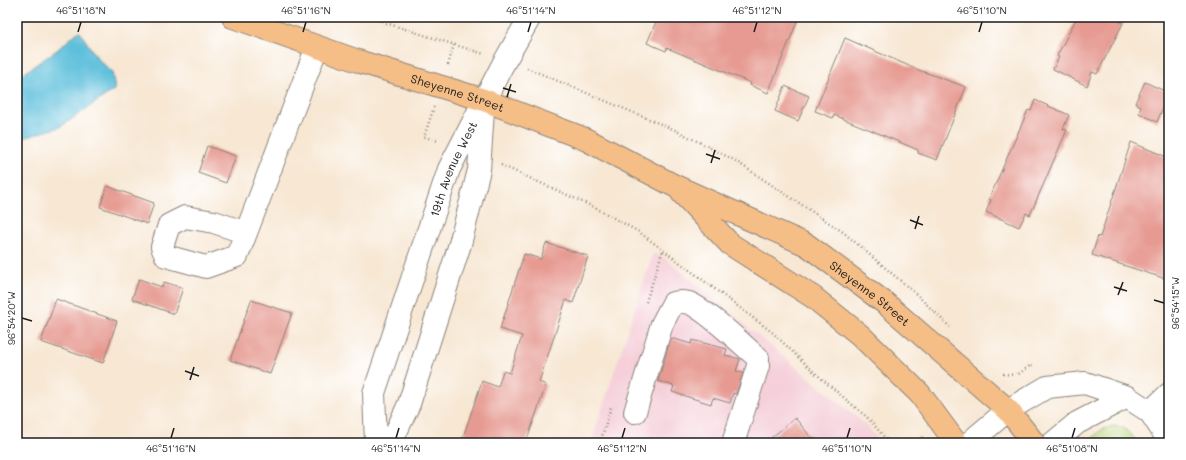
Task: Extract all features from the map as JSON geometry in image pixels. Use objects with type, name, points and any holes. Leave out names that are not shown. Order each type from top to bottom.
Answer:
[{"type":"main road","name":"Sheyenne Street","points":[[233,17],[317,47],[484,100],[585,139],[675,186],[807,245],[885,303],[1008,410],[1034,443]]},
{"type":"main road","name":"Sheyenne Street","points":[[675,186],[730,244],[813,297],[860,335],[920,394],[956,443]]},
{"type":"street","points":[[484,100],[530,17]]},
{"type":"street","points":[[246,233],[317,47]]},
{"type":"street","name":"19th Avenue West","points":[[376,443],[374,393],[449,169],[484,100]]},
{"type":"street","name":"19th Avenue West","points":[[391,443],[409,404],[460,244],[479,170],[484,100]]},
{"type":"street","points":[[635,412],[667,312],[673,303],[689,303],[709,317],[758,358],[758,366],[733,443]]},
{"type":"street","points":[[969,443],[1008,410],[1047,387],[1085,383],[1127,397],[1150,412],[1169,441]]},
{"type":"street","points":[[1150,412],[1169,394]]},
{"type":"street","points":[[1053,443],[1077,423],[1127,397]]},
{"type":"path","points":[[367,17],[506,61],[554,79],[668,127],[734,160],[843,232],[915,293],[954,331]]},
{"type":"path","points":[[999,371],[1003,374],[1017,375],[1031,365]]},
{"type":"shaded area","points":[[653,253],[666,259],[865,424],[881,443],[591,443]]},
{"type":"green space","points":[[1114,426],[1123,427],[1139,443],[1089,443],[1099,432]]},
{"type":"water","points":[[79,31],[98,59],[112,72],[115,89],[60,127],[17,140],[17,78],[57,50]]},
{"type":"building","points":[[658,17],[799,17],[768,93],[750,85],[751,83],[667,48],[666,51],[647,43]]},
{"type":"building","points":[[1077,17],[1112,17],[1123,23],[1097,74],[1092,72],[1087,86],[1053,69],[1059,57],[1057,56]]},
{"type":"building","points":[[845,38],[916,69],[966,87],[937,160],[918,153],[918,150],[834,115],[833,118],[815,111]]},
{"type":"building","points":[[1145,82],[1169,93],[1157,122],[1139,113],[1141,106],[1135,103]]},
{"type":"building","points":[[785,86],[809,96],[798,121],[775,111]]},
{"type":"building","points":[[1035,100],[1069,115],[1063,129],[1067,130],[1030,215],[1026,213],[1019,227],[986,212],[991,200],[989,199],[1028,110],[1031,111]]},
{"type":"building","points":[[1131,142],[1169,158],[1169,280],[1092,255],[1098,236],[1100,237]]},
{"type":"building","points":[[207,146],[236,156],[226,183],[198,173]]},
{"type":"building","points":[[107,186],[154,203],[147,224],[100,207]]},
{"type":"building","points":[[546,243],[588,256],[573,303],[566,300],[539,382],[546,385],[526,443],[461,443],[482,381],[498,387],[503,371],[510,373],[522,336],[500,329],[524,254],[541,259]]},
{"type":"building","points":[[139,279],[162,287],[164,282],[183,288],[174,314],[132,299]]},
{"type":"building","points":[[56,299],[117,321],[103,363],[41,342]]},
{"type":"building","points":[[251,300],[292,313],[270,374],[230,360]]},
{"type":"building","points":[[671,338],[691,344],[692,340],[727,349],[725,355],[740,359],[736,371],[743,373],[736,394],[733,393],[730,403],[713,398],[711,404],[672,392],[674,386],[658,381]]},
{"type":"building","points":[[795,418],[816,443],[765,443]]}]
